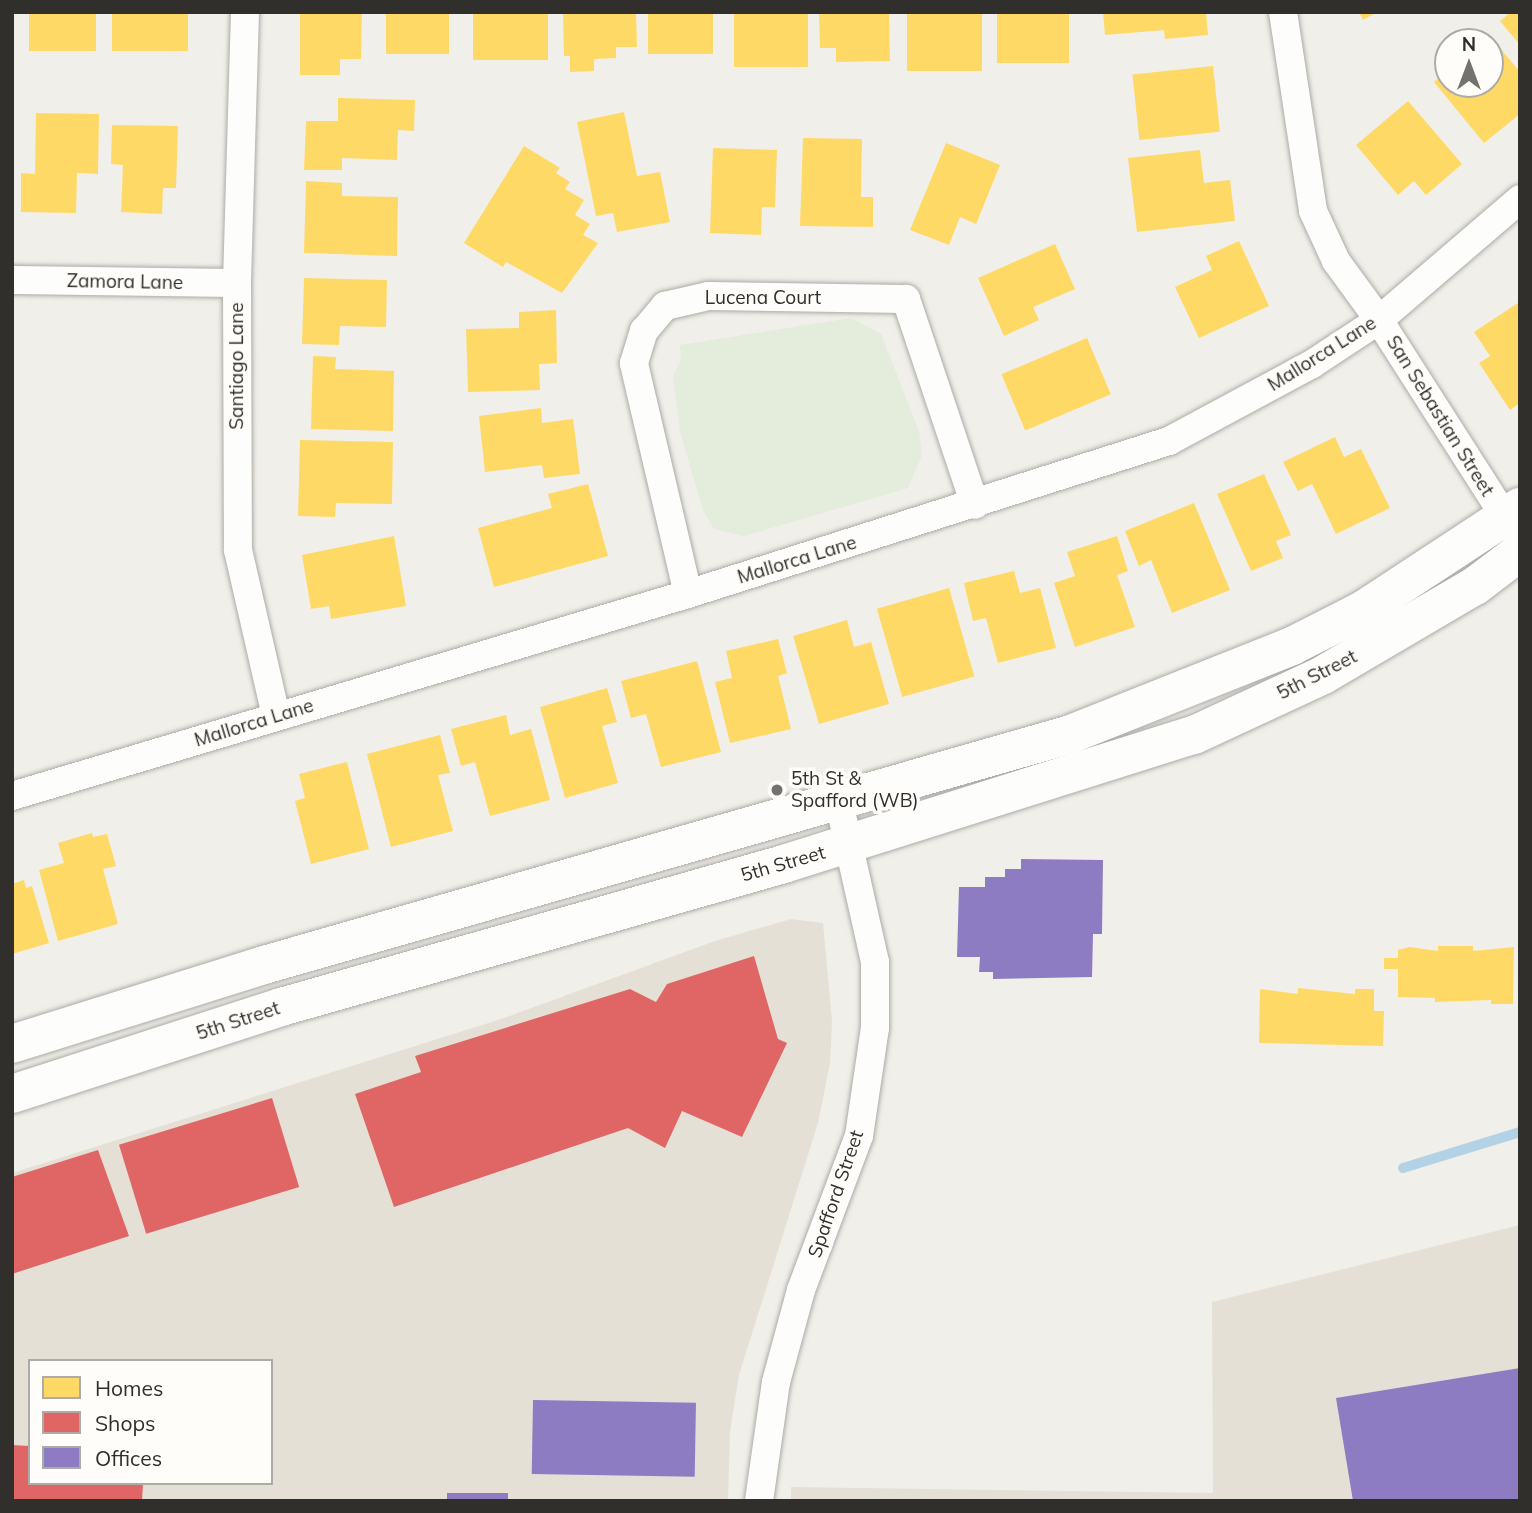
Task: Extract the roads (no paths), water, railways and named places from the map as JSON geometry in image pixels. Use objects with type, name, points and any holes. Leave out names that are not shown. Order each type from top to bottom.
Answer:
[{"type":"main road","name":"5th Street","points":[[12,1044],[277,961],[1071,734],[1213,681],[1363,610],[1515,522]]},
{"type":"main road","name":"5th Street","points":[[12,1094],[281,1006],[851,844],[1194,735],[1323,675],[1475,586],[1520,552]]},
{"type":"street","name":"Santiago Lane","points":[[245,12],[237,284],[238,550],[276,716]]},
{"type":"street","name":"San Sebastian Street","points":[[1283,12],[1313,211],[1336,261],[1515,522]]},
{"type":"street","name":"Mallorca Lane","points":[[12,796],[688,594],[975,505],[1169,441],[1312,364],[1379,320],[1520,199]]},
{"type":"street","name":"Zamora Lane","points":[[12,280],[237,284]]},
{"type":"street","name":"Lucena Court","points":[[688,594],[634,363],[644,331],[665,306],[708,296],[906,299],[975,505]]},
{"type":"street","name":"Spafford Street","points":[[760,1501],[776,1382],[801,1290],[859,1136],[875,1028],[875,962],[851,844],[839,802]]},
{"type":"waterway","points":[[1403,1168],[1520,1132]]},
{"type":"place","name":"5th St & Spafford (WB)","points":[[777,790]]}]
